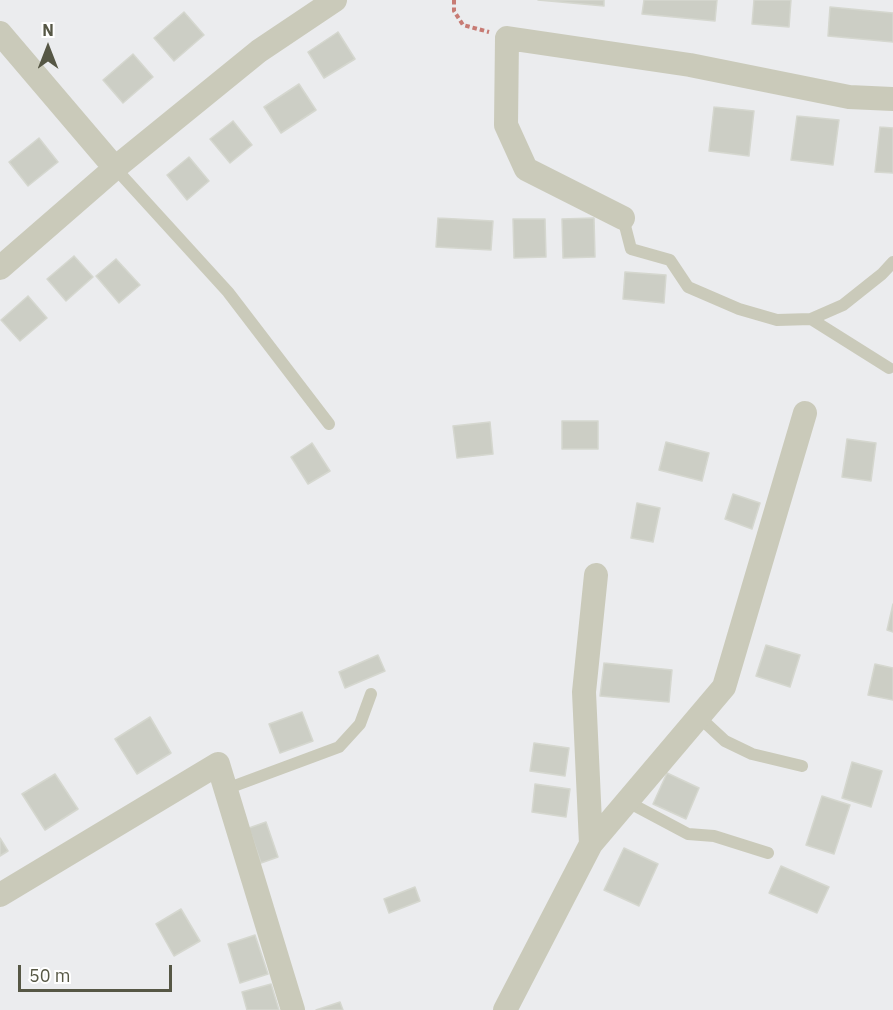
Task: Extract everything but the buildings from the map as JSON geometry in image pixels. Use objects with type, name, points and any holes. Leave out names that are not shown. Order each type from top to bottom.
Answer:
[{"type":"street","points":[[0,268],[115,168],[259,51],[335,0]]},
{"type":"street","points":[[0,33],[115,168]]},
{"type":"street","points":[[624,218],[526,169],[506,125],[507,38],[690,65],[849,97],[893,99]]},
{"type":"street","points":[[505,1010],[591,844],[724,687],[805,412]]},
{"type":"street","points":[[591,844],[584,692],[596,574]]},
{"type":"street","points":[[0,895],[218,764],[293,1010]]},
{"type":"lane","points":[[115,168],[228,292],[329,424]]},
{"type":"lane","points":[[624,218],[631,249],[670,260],[688,287],[739,309],[777,320],[811,319],[843,304],[882,274],[893,262]]},
{"type":"lane","points":[[811,319],[889,368]]},
{"type":"lane","points":[[226,789],[339,747],[360,724],[371,694]]},
{"type":"lane","points":[[698,716],[725,741],[752,754],[802,766]]},
{"type":"lane","points":[[627,801],[688,834],[714,836],[768,853]]},
{"type":"path","points":[[454,0],[454,11],[463,25],[507,38]]}]
